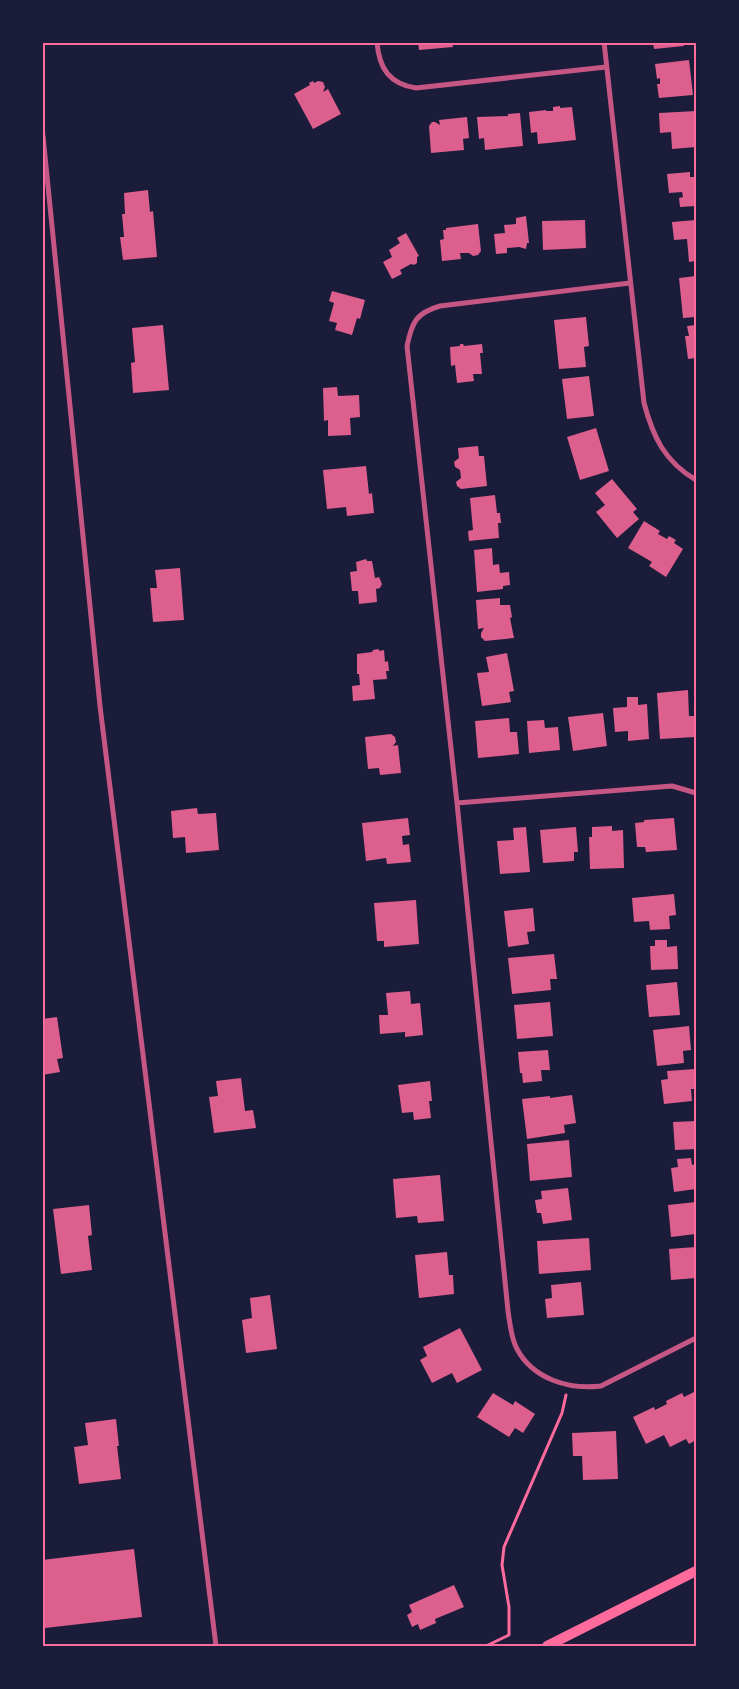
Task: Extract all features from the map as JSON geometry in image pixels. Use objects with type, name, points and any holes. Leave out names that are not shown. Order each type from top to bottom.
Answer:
[{"type":"main road","points":[[547,1646],[696,1571]]},
{"type":"street","points":[[377,42],[383,68],[391,78],[403,86],[416,88],[606,67]]},
{"type":"street","points":[[604,42],[644,403],[651,427],[660,446],[676,465],[696,480]]},
{"type":"street","points":[[42,126],[101,716],[216,1646]]},
{"type":"street","points":[[630,283],[440,306],[425,310],[416,320],[410,332],[407,346],[457,803],[508,1311],[512,1334],[517,1349],[528,1364],[552,1380],[585,1388],[601,1386],[696,1338]]},
{"type":"street","points":[[457,803],[672,786],[696,793]]},
{"type":"path","points":[[486,1646],[509,1635],[509,1607],[502,1565],[504,1547],[562,1413],[567,1385]]},
{"type":"building","points":[[418,42],[452,42],[453,47],[419,50]]},
{"type":"building","points":[[653,42],[684,42],[684,46],[654,49]]},
{"type":"building","points":[[689,60],[693,95],[659,98],[657,84],[660,84],[660,78],[657,79],[655,64]]},
{"type":"building","points":[[313,81],[314,83],[318,81],[323,82],[325,87],[323,92],[328,89],[341,114],[313,129],[294,94],[310,85],[309,83]]},
{"type":"building","points":[[560,106],[560,108],[572,107],[576,140],[538,144],[537,132],[531,133],[529,112],[553,111],[553,107]]},
{"type":"building","points":[[696,111],[696,147],[672,149],[671,132],[660,133],[659,113]]},
{"type":"building","points":[[520,113],[523,146],[485,150],[484,138],[479,139],[477,117],[508,116],[508,114]]},
{"type":"building","points":[[467,117],[469,138],[463,139],[464,150],[431,153],[429,126],[432,122],[440,125],[439,120]]},
{"type":"building","points":[[690,172],[690,177],[696,177],[696,206],[680,207],[679,198],[683,197],[682,192],[669,193],[667,174]]},
{"type":"building","points":[[148,190],[150,212],[153,211],[157,257],[123,260],[120,237],[124,237],[122,214],[125,214],[124,193]]},
{"type":"building","points":[[526,216],[529,243],[527,243],[526,249],[519,247],[507,248],[507,253],[496,254],[494,234],[505,233],[504,225],[516,224],[516,218]]},
{"type":"building","points":[[585,220],[586,248],[543,250],[542,221]]},
{"type":"building","points":[[696,220],[696,261],[689,262],[687,239],[674,240],[672,222]]},
{"type":"building","points":[[478,224],[481,251],[478,255],[473,256],[469,253],[460,253],[461,259],[442,261],[440,240],[444,239],[443,230]]},
{"type":"building","points":[[406,233],[419,256],[417,257],[417,263],[400,270],[402,274],[392,279],[383,262],[392,257],[389,250],[400,243],[397,238]]},
{"type":"building","points":[[696,276],[696,317],[683,318],[679,278]]},
{"type":"building","points":[[332,291],[365,300],[360,319],[357,318],[352,335],[335,330],[337,323],[329,321],[334,303],[329,301]]},
{"type":"building","points":[[586,317],[589,346],[584,347],[586,367],[559,369],[554,320]]},
{"type":"building","points":[[163,325],[169,390],[133,393],[131,363],[135,362],[132,328]]},
{"type":"building","points":[[696,325],[696,358],[688,359],[685,336],[689,336],[687,326]]},
{"type":"building","points":[[460,344],[464,346],[482,344],[483,353],[480,353],[482,374],[473,374],[474,381],[457,383],[455,365],[451,366],[450,347],[460,346]]},
{"type":"building","points":[[589,376],[594,416],[567,419],[562,379]]},
{"type":"building","points":[[337,387],[338,396],[359,395],[360,417],[350,418],[351,435],[328,436],[328,420],[324,421],[323,388]]},
{"type":"building","points":[[596,428],[609,471],[580,480],[567,437]]},
{"type":"building","points":[[478,446],[479,456],[484,456],[487,486],[461,489],[457,486],[456,482],[461,478],[460,470],[455,467],[454,462],[459,458],[458,448]]},
{"type":"building","points":[[366,466],[369,494],[372,493],[374,513],[347,516],[346,507],[327,509],[323,470]]},
{"type":"building","points":[[612,479],[637,509],[633,512],[639,519],[617,538],[596,512],[605,505],[595,493]]},
{"type":"building","points":[[495,495],[497,513],[500,513],[501,523],[498,523],[499,538],[469,541],[468,531],[473,530],[470,498]]},
{"type":"building","points":[[644,521],[660,531],[658,534],[667,539],[669,536],[676,540],[674,543],[683,549],[666,577],[649,566],[652,562],[628,548]]},
{"type":"building","points":[[492,548],[493,565],[499,564],[500,573],[509,572],[510,585],[503,586],[503,589],[477,592],[474,550]]},
{"type":"building","points":[[366,559],[367,561],[372,561],[375,578],[379,577],[382,584],[380,588],[376,589],[377,602],[359,604],[358,591],[352,591],[350,572],[357,571],[356,562]]},
{"type":"building","points":[[180,568],[184,620],[153,622],[150,588],[157,588],[155,570]]},
{"type":"building","points":[[500,598],[500,605],[510,605],[512,617],[510,618],[514,638],[485,641],[481,637],[484,628],[478,629],[476,600]]},
{"type":"building","points":[[379,649],[379,651],[384,650],[385,662],[388,661],[389,671],[386,671],[387,679],[373,680],[375,699],[353,701],[352,686],[360,685],[359,674],[357,674],[357,654]]},
{"type":"building","points":[[507,653],[514,691],[509,692],[511,702],[482,706],[477,673],[489,672],[486,657]]},
{"type":"building","points":[[688,690],[689,716],[694,716],[695,737],[660,739],[657,693]]},
{"type":"building","points":[[627,697],[638,697],[638,705],[647,704],[649,739],[628,741],[628,731],[615,732],[613,708],[627,707]]},
{"type":"building","points":[[603,713],[607,746],[573,751],[568,717]]},
{"type":"building","points":[[509,718],[510,732],[517,732],[519,754],[478,758],[475,721]]},
{"type":"building","points":[[544,720],[545,728],[558,727],[560,750],[529,753],[527,721]]},
{"type":"building","points":[[391,734],[395,737],[396,742],[393,746],[398,745],[401,773],[380,775],[379,768],[368,769],[365,737]]},
{"type":"building","points":[[197,808],[198,814],[216,813],[219,850],[186,853],[185,837],[173,838],[171,811]]},
{"type":"building","points":[[408,818],[410,835],[402,836],[403,845],[409,844],[411,862],[387,864],[386,858],[366,861],[362,823]]},
{"type":"building","points":[[674,818],[677,850],[646,852],[645,847],[637,847],[635,823],[644,822],[644,820]]},
{"type":"building","points":[[612,826],[612,831],[623,830],[624,868],[590,869],[589,837],[592,837],[592,827]]},
{"type":"building","points":[[526,827],[530,872],[500,874],[497,841],[514,840],[513,828]]},
{"type":"building","points":[[576,827],[578,852],[574,852],[574,861],[543,863],[540,830]]},
{"type":"building","points":[[674,894],[676,915],[669,916],[670,929],[650,930],[649,921],[634,922],[632,898]]},
{"type":"building","points":[[416,900],[419,944],[384,947],[384,941],[377,941],[374,903]]},
{"type":"building","points":[[533,908],[535,931],[527,932],[529,944],[508,947],[504,911]]},
{"type":"building","points":[[655,940],[667,940],[667,947],[677,946],[678,969],[651,970],[650,946],[655,946]]},
{"type":"building","points":[[554,954],[557,979],[550,979],[551,990],[512,994],[508,958]]},
{"type":"building","points":[[677,982],[680,1015],[649,1017],[646,985]]},
{"type":"building","points":[[410,991],[411,1004],[420,1003],[423,1035],[405,1037],[405,1032],[380,1034],[379,1015],[388,1015],[386,993]]},
{"type":"building","points":[[550,1002],[553,1036],[517,1039],[514,1005]]},
{"type":"building","points":[[57,1017],[63,1058],[57,1059],[60,1072],[42,1075],[42,1019]]},
{"type":"building","points":[[689,1026],[691,1050],[683,1051],[684,1063],[657,1066],[653,1030]]},
{"type":"building","points":[[548,1050],[550,1070],[541,1070],[542,1081],[523,1083],[518,1052]]},
{"type":"building","points":[[695,1069],[696,1089],[691,1089],[692,1101],[664,1104],[661,1080],[668,1079],[667,1071]]},
{"type":"building","points":[[241,1078],[245,1111],[253,1110],[256,1128],[214,1133],[209,1097],[218,1096],[216,1081]]},
{"type":"building","points":[[430,1081],[432,1101],[429,1101],[431,1118],[414,1120],[413,1112],[402,1113],[398,1085]]},
{"type":"building","points":[[572,1095],[576,1123],[564,1125],[565,1133],[527,1139],[522,1099]]},
{"type":"building","points":[[696,1121],[696,1149],[675,1150],[673,1122]]},
{"type":"building","points":[[569,1140],[572,1177],[530,1181],[527,1144]]},
{"type":"building","points":[[691,1158],[692,1165],[696,1164],[696,1189],[674,1192],[671,1168],[678,1167],[677,1159]]},
{"type":"building","points":[[440,1175],[444,1221],[418,1223],[417,1216],[396,1218],[393,1179]]},
{"type":"building","points":[[568,1188],[572,1220],[543,1224],[541,1213],[537,1213],[535,1200],[542,1199],[541,1191]]},
{"type":"building","points":[[696,1202],[696,1234],[671,1237],[668,1205]]},
{"type":"building","points":[[89,1205],[92,1235],[88,1236],[92,1270],[61,1274],[53,1209]]},
{"type":"building","points":[[589,1238],[591,1270],[539,1274],[537,1241]]},
{"type":"building","points":[[696,1247],[696,1278],[671,1280],[669,1249]]},
{"type":"building","points":[[447,1252],[449,1275],[453,1275],[454,1294],[419,1298],[415,1255]]},
{"type":"building","points":[[581,1282],[584,1315],[547,1318],[545,1299],[552,1298],[551,1285]]},
{"type":"building","points":[[270,1295],[277,1349],[246,1353],[242,1320],[252,1318],[250,1298]]},
{"type":"building","points":[[460,1328],[482,1370],[457,1383],[452,1373],[432,1383],[420,1360],[427,1356],[423,1347]]},
{"type":"building","points":[[696,1391],[696,1440],[689,1444],[686,1439],[670,1447],[664,1435],[646,1444],[633,1417],[654,1407],[655,1410],[667,1404],[666,1401],[682,1393],[684,1397]]},
{"type":"building","points":[[493,1393],[513,1405],[515,1401],[535,1414],[523,1433],[515,1428],[509,1437],[477,1417]]},
{"type":"building","points":[[116,1419],[121,1479],[79,1484],[74,1447],[88,1445],[85,1423]]},
{"type":"building","points":[[616,1431],[618,1479],[583,1480],[582,1456],[573,1456],[572,1433]]},
{"type":"building","points":[[134,1549],[142,1617],[45,1628],[42,1609],[42,1560]]},
{"type":"building","points":[[454,1585],[464,1607],[435,1619],[436,1623],[420,1630],[418,1624],[412,1627],[407,1615],[412,1612],[409,1605]]}]
